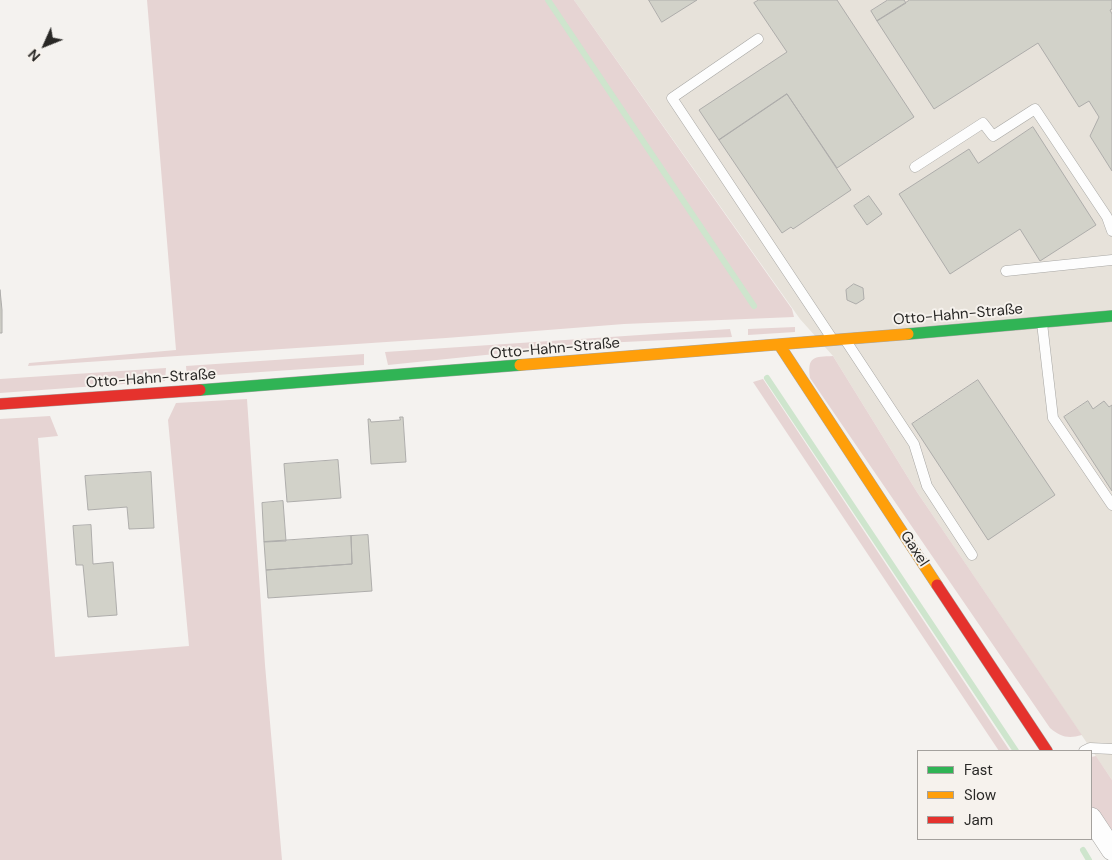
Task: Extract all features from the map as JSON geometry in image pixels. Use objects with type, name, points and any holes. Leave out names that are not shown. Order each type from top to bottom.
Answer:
[{"type":"street","name":"Otto-Hahn-Straße","points":[[0,404],[435,374],[840,341],[1112,316]]},
{"type":"street","name":"Gaxel","points":[[780,346],[1046,750]]},
{"type":"street","points":[[1092,820],[1112,850]]},
{"type":"lane","points":[[758,39],[672,98],[840,341],[914,444],[927,486],[972,555]]},
{"type":"lane","points":[[915,167],[983,123],[993,136],[1035,109],[1107,218],[1112,231]]},
{"type":"lane","points":[[1006,271],[1112,260]]},
{"type":"lane","points":[[1042,322],[1053,418],[1112,505]]},
{"type":"lane","points":[[1086,750],[1090,748],[1112,749]]},
{"type":"shaded area","points":[[147,0],[574,0],[792,309],[794,317],[624,324],[28,366],[29,363],[176,350]]},
{"type":"shaded area","points":[[574,0],[1112,0],[1112,780],[917,492],[833,356],[800,319]]},
{"type":"shaded area","points":[[795,327],[795,332],[748,335],[748,329]]},
{"type":"shaded area","points":[[730,329],[732,337],[602,343],[388,365],[385,352]]},
{"type":"shaded area","points":[[364,354],[364,365],[187,377],[186,366]]},
{"type":"shaded area","points":[[833,356],[917,492],[1082,735],[1065,736],[1050,728],[810,378],[809,371],[813,359]]},
{"type":"shaded area","points":[[166,368],[165,381],[0,393],[0,379]]},
{"type":"shaded area","points":[[763,379],[1009,750],[998,750],[753,382]]},
{"type":"shaded area","points":[[247,399],[265,665],[282,860],[0,860],[0,419],[50,416],[58,436],[38,438],[55,657],[189,646],[168,420],[176,403]]},
{"type":"shaded area","points":[[1096,756],[1112,780],[1112,839],[1092,809],[1092,757]]},
{"type":"building","points":[[649,0],[697,0],[662,22]]},
{"type":"building","points":[[759,0],[837,0],[914,117],[837,168],[787,94],[719,140],[699,110],[787,52],[754,3]]},
{"type":"building","points":[[888,0],[904,0],[906,3],[877,21],[871,11]]},
{"type":"building","points":[[910,0],[1112,0],[1112,9],[1110,10],[1112,14],[1112,171],[1090,136],[1099,117],[1089,101],[1079,107],[1038,43],[934,109],[877,21]]},
{"type":"building","points":[[787,94],[851,190],[793,229],[791,227],[782,233],[719,140]]},
{"type":"building","points":[[1033,127],[1096,225],[1040,261],[1020,229],[950,274],[899,194],[969,149],[978,163]]},
{"type":"building","points":[[869,196],[882,214],[867,225],[854,206]]},
{"type":"building","points":[[854,284],[863,288],[864,299],[856,304],[847,300],[846,290]]},
{"type":"building","points":[[0,290],[2,310],[2,333],[0,333]]},
{"type":"building","points":[[978,380],[1055,495],[988,540],[912,424]]},
{"type":"building","points":[[1088,401],[1093,409],[1104,401],[1109,407],[1112,405],[1112,491],[1064,417]]},
{"type":"building","points":[[400,417],[403,417],[406,462],[371,464],[368,419],[371,422],[400,420]]},
{"type":"building","points":[[338,460],[341,498],[287,502],[284,464]]},
{"type":"building","points":[[151,472],[154,528],[129,529],[127,507],[88,510],[85,476]]},
{"type":"building","points":[[283,501],[286,541],[264,542],[262,503]]},
{"type":"building","points":[[91,525],[93,564],[113,562],[117,615],[88,617],[83,565],[76,565],[73,526]]},
{"type":"building","points":[[368,535],[372,591],[268,598],[266,570],[352,564],[351,536]]},
{"type":"building","points":[[351,536],[352,564],[266,570],[264,542]]},
{"type":"waterway","points":[[548,0],[754,306]]},
{"type":"waterway","points":[[767,378],[1015,750]]},
{"type":"waterway","points":[[1083,850],[1089,860]]},
{"type":"traffic: fast","points":[[908,334],[1112,316]]},
{"type":"traffic: fast","points":[[200,390],[520,365]]},
{"type":"traffic: slow","points":[[520,365],[908,334]]},
{"type":"traffic: slow","points":[[780,346],[937,585]]},
{"type":"traffic: jam","points":[[0,404],[200,390]]},
{"type":"traffic: jam","points":[[937,585],[1046,750]]}]
